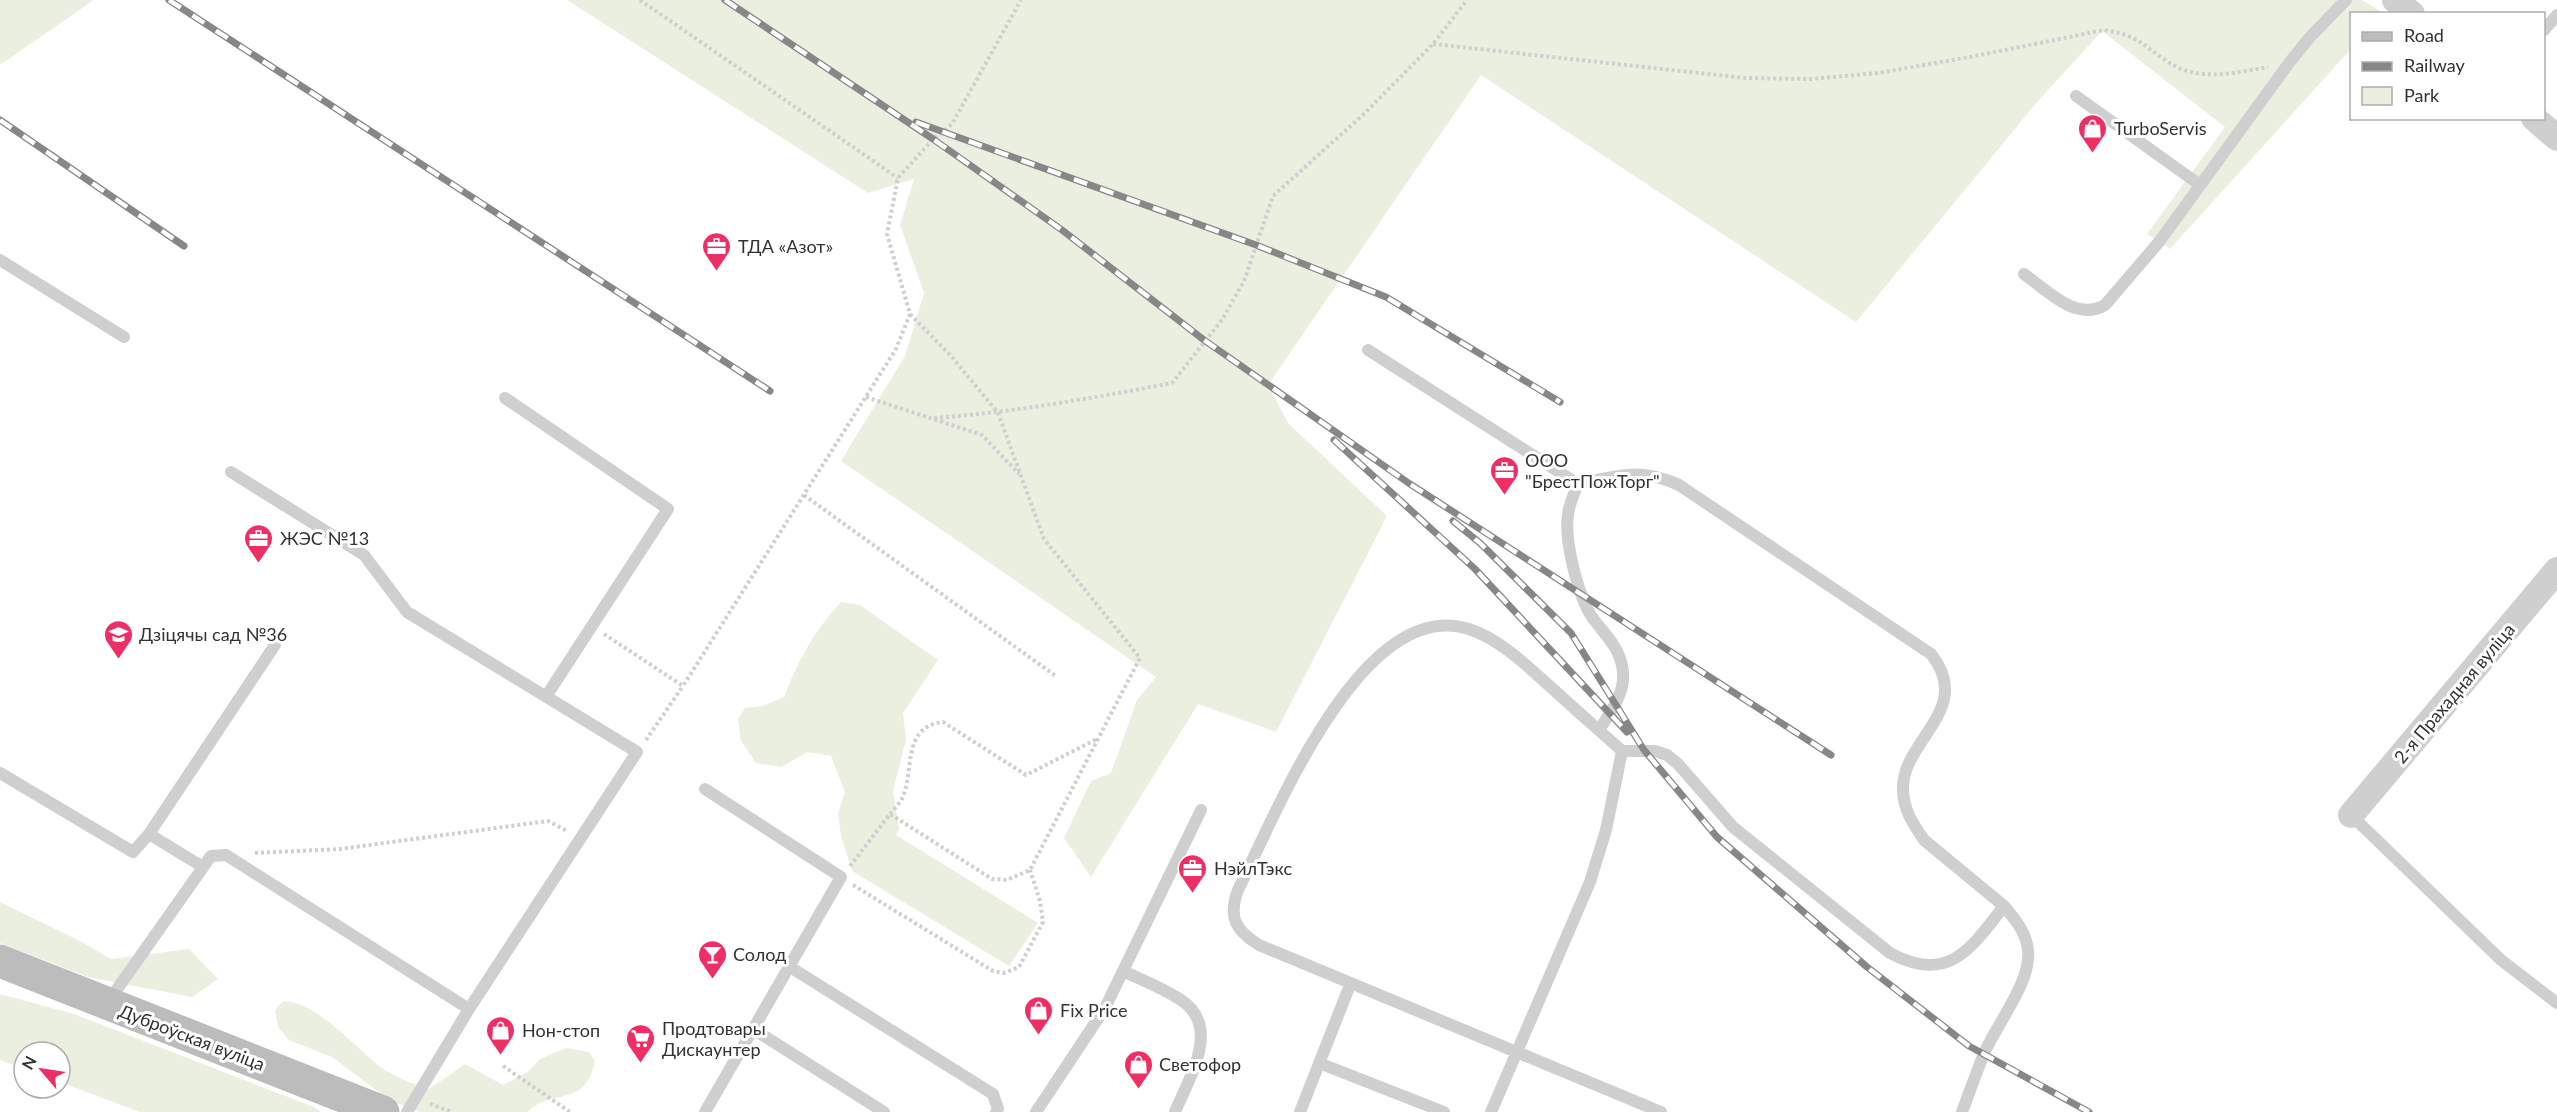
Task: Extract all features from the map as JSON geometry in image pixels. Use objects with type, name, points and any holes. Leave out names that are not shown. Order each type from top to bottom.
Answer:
[{"type":"main road","name":"Дуброўская вуліца","points":[[0,961],[107,1003],[347,1105],[383,1112]]},
{"type":"street","points":[[2395,0],[2410,12]]},
{"type":"street","points":[[2536,120],[2557,138]]},
{"type":"street","name":"2-я Прахадная вуліца","points":[[2351,815],[2557,570]]},
{"type":"lane","points":[[2024,274],[2076,310],[2096,310],[2105,305],[2159,242],[2289,63],[2310,37],[2346,0]]},
{"type":"lane","points":[[2545,29],[2557,15]]},
{"type":"lane","points":[[2076,96],[2200,185]]},
{"type":"lane","points":[[0,260],[124,338]]},
{"type":"lane","points":[[1368,350],[1578,484],[1645,473],[1662,477],[1679,485],[1931,654],[1943,673],[1945,685],[1943,699],[1932,727],[1907,767],[1903,789],[1906,808],[1914,827],[1924,840],[2004,906],[2023,931],[2028,951],[2026,968],[1984,1054],[1962,1112]]},
{"type":"lane","points":[[505,398],[669,509],[547,695]]},
{"type":"lane","points":[[231,472],[364,555],[407,612],[547,695],[637,752],[469,1009],[407,1112]]},
{"type":"lane","points":[[1578,484],[1568,516],[1573,560],[1586,606],[1612,641],[1620,657],[1623,674],[1622,690],[1599,730]]},
{"type":"lane","points":[[1661,1112],[1350,985],[1259,945],[1239,930],[1233,917],[1233,904],[1308,750],[1346,691],[1370,663],[1413,632],[1432,627],[1450,626],[1470,630],[1509,652],[1622,751],[1655,751],[1672,759],[1716,810],[1752,844],[1890,953],[1906,962],[1927,967],[1949,963],[1967,951],[2004,906]]},
{"type":"lane","points":[[0,772],[133,852],[149,834],[275,645]]},
{"type":"lane","points":[[1491,1112],[1599,856],[1622,751]]},
{"type":"lane","points":[[705,789],[841,878],[705,1112]]},
{"type":"lane","points":[[1036,1112],[1105,1008],[1201,810]]},
{"type":"lane","points":[[2351,815],[2501,960],[2557,1003]]},
{"type":"lane","points":[[149,834],[203,867]]},
{"type":"lane","points":[[107,1003],[211,856],[226,855],[469,1009]]},
{"type":"lane","points":[[790,967],[993,1094],[998,1108],[996,1112]]},
{"type":"lane","points":[[1123,971],[1181,1000],[1192,1009],[1199,1020],[1203,1032],[1202,1044],[1175,1112]]},
{"type":"lane","points":[[1300,1112],[1350,985]]},
{"type":"lane","points":[[753,1029],[884,1112]]},
{"type":"lane","points":[[1319,1063],[1444,1112]]},
{"type":"path","points":[[640,0],[898,178]]},
{"type":"path","points":[[890,814],[992,879],[1007,880],[1030,870],[1140,658],[1044,539],[998,413],[952,357],[910,314],[887,234],[898,178],[933,139],[952,124],[1021,0]]},
{"type":"path","points":[[934,418],[998,413],[1056,405],[1172,383],[1222,320],[1244,281],[1273,196],[1366,112],[1433,44],[1467,0]]},
{"type":"path","points":[[1433,44],[1745,78],[1811,79],[1878,73],[2104,30],[2121,33],[2138,41],[2183,70],[2202,74],[2226,74],[2289,63]]},
{"type":"path","points":[[637,752],[683,686],[896,349],[910,314]]},
{"type":"path","points":[[866,397],[982,435],[1022,477]]},
{"type":"path","points":[[804,495],[1057,677]]},
{"type":"path","points":[[592,627],[683,686]]},
{"type":"path","points":[[1030,870],[1040,901],[1043,922],[1019,967],[1004,973],[993,971],[841,878],[902,799],[916,737],[931,723],[943,722],[1026,775],[1098,738]]},
{"type":"path","points":[[226,855],[340,849],[548,822],[581,838]]},
{"type":"path","points":[[503,1066],[570,1112]]},
{"type":"green space","points":[[0,0],[94,0],[0,65]]},
{"type":"green space","points":[[567,0],[2362,0],[2381,12],[2350,12],[2350,50],[2170,249],[2147,234],[2225,127],[2102,31],[2038,101],[1856,322],[1481,75],[1268,385],[1288,423],[1387,516],[1276,732],[1198,704],[1091,877],[1064,838],[1091,781],[1111,773],[1137,700],[1156,677],[841,461],[905,356],[924,293],[900,225],[914,179],[868,193]]},
{"type":"green space","points":[[841,602],[860,605],[938,660],[903,713],[906,740],[893,791],[899,829],[896,835],[1038,923],[1009,966],[852,871],[841,836],[838,813],[845,792],[831,756],[807,752],[782,767],[756,763],[741,741],[738,719],[745,708],[763,706],[784,697],[808,646],[823,623]]},
{"type":"green space","points":[[0,902],[80,941],[111,959],[189,949],[218,979],[192,997],[88,977],[0,943]]},
{"type":"green space","points":[[0,994],[74,1014],[314,1107],[321,1112],[140,1112],[72,1086],[72,1040],[12,1040],[12,1064],[0,1060]]},
{"type":"green space","points":[[283,1001],[296,1003],[323,1017],[382,1068],[393,1075],[429,1089],[465,1064],[503,1085],[528,1072],[540,1059],[566,1048],[589,1052],[595,1061],[584,1086],[566,1096],[547,1100],[528,1112],[419,1112],[389,1100],[332,1057],[289,1040],[278,1027],[275,1010]]},
{"type":"railway","points":[[169,0],[770,391]]},
{"type":"railway","points":[[725,0],[933,139],[1062,230],[1204,340],[1410,484],[1831,755]]},
{"type":"railway","points":[[0,120],[184,246]]},
{"type":"railway","points":[[916,122],[1256,245],[1386,297],[1560,402]]},
{"type":"railway","points":[[1334,440],[1475,569],[1627,732]]},
{"type":"railway","points":[[1453,521],[1480,543],[1571,633],[1644,750],[1717,837],[1867,967],[1969,1046],[2089,1112]]},
{"type":"place","name":"TurboServis","points":[[2093,154]]},
{"type":"place","name":"ТДА «Азот»","points":[[717,272]]},
{"type":"place","name":"ООО \"БрестПожТорг\"","points":[[1504,496]]},
{"type":"place","name":"ЖЭС №13","points":[[259,564]]},
{"type":"place","name":"Дзіцячы сад №36","points":[[118,660]]},
{"type":"place","name":"НэйлТэкс","points":[[1193,894]]},
{"type":"place","name":"Солод","points":[[712,980]]},
{"type":"place","name":"Fix Price","points":[[1039,1036]]},
{"type":"place","name":"Нон-стоп","points":[[501,1056]]},
{"type":"place","name":"Продтовары Дискаунтер","points":[[641,1064]]},
{"type":"place","name":"Светофор","points":[[1138,1090]]}]
